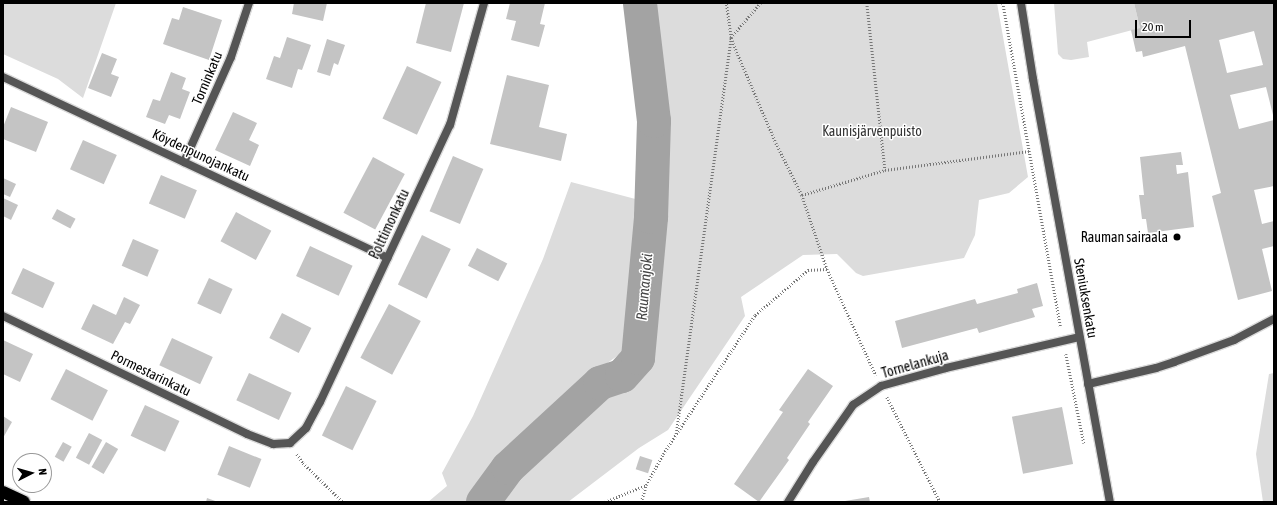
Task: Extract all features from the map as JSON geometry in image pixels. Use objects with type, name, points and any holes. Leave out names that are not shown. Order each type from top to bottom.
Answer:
[{"type":"highway","points":[[3,492],[24,502]]},
{"type":"street","name":"Torninkatu","points":[[184,162],[231,58],[249,3]]},
{"type":"street","name":"Polttimonkatu","points":[[290,443],[306,428],[320,402],[450,125],[484,3]]},
{"type":"street","name":"Steniuksenkatu","points":[[1021,3],[1079,337],[1110,502]]},
{"type":"street","name":"Köydenpunojankatu","points":[[3,77],[387,258]]},
{"type":"street","name":"Pormestarinkatu","points":[[3,316],[247,434],[273,444],[290,443]]},
{"type":"street","points":[[1088,384],[1156,368],[1174,362],[1234,340],[1274,319]]},
{"type":"street","name":"Tornelankuja","points":[[788,502],[813,462],[853,405],[881,386],[1063,339],[1079,337]]},
{"type":"path","points":[[726,3],[731,38],[776,143],[802,196],[826,269],[881,386],[940,502]]},
{"type":"path","points":[[676,434],[731,38],[761,3]]},
{"type":"path","points":[[867,3],[885,170]]},
{"type":"path","points":[[1003,3],[1063,339],[1085,450]]},
{"type":"path","points":[[802,196],[885,170],[1030,151]]},
{"type":"path","points":[[641,502],[646,485],[676,434],[755,315],[808,270],[826,269]]},
{"type":"path","points":[[290,443],[303,463],[343,502]]},
{"type":"path","points":[[605,502],[646,485]]},
{"type":"green space","points":[[3,3],[116,3],[83,98],[58,79],[3,54]]},
{"type":"green space","name":"Kaunisjärvenpuisto","points":[[646,3],[997,3],[1028,177],[1009,193],[979,200],[975,235],[964,258],[863,276],[856,273],[837,254],[803,255],[741,297],[745,316],[668,430],[639,448],[568,502],[493,502],[515,470],[576,425],[593,396],[627,389],[642,373],[652,319],[660,153]]},
{"type":"green space","points":[[1054,3],[1134,3],[1140,28],[1087,42],[1089,57],[1071,60],[1063,59],[1058,54]]},
{"type":"green space","points":[[571,182],[643,201],[640,274],[631,346],[588,377],[519,442],[468,502],[428,502],[447,486],[442,473],[473,416],[543,259]]},
{"type":"green space","points":[[1274,373],[1274,502],[1263,502],[1256,454],[1269,374]]},
{"type":"building","points":[[294,3],[327,3],[323,21],[292,14]]},
{"type":"building","points":[[426,3],[464,3],[451,52],[416,43]]},
{"type":"building","points":[[510,3],[545,3],[540,24],[545,25],[539,47],[511,40],[516,21],[506,19]]},
{"type":"building","points":[[1134,3],[1274,3],[1274,119],[1266,87],[1230,95],[1239,129],[1274,120],[1274,186],[1254,190],[1262,224],[1274,221],[1274,246],[1262,249],[1272,291],[1238,300],[1212,196],[1221,193],[1185,46],[1143,57],[1142,51],[1136,52],[1131,30],[1140,28]],"holes":[[[1254,31],[1263,65],[1227,73],[1219,40]]]},
{"type":"building","points":[[183,7],[222,20],[209,60],[163,44],[172,18],[179,20]]},
{"type":"building","points":[[287,37],[311,45],[302,70],[298,69],[292,88],[266,79],[274,56],[280,58]]},
{"type":"building","points":[[327,39],[345,45],[338,65],[334,63],[330,76],[317,72]]},
{"type":"building","points":[[102,53],[117,59],[111,74],[119,77],[111,97],[88,88]]},
{"type":"building","points":[[407,66],[441,82],[417,135],[382,119]]},
{"type":"building","points":[[171,72],[186,78],[182,89],[190,92],[180,119],[169,115],[165,124],[146,117],[153,99],[160,101]]},
{"type":"building","points":[[507,75],[549,85],[539,127],[567,134],[561,161],[490,144]]},
{"type":"building","points":[[11,107],[48,122],[36,152],[3,139],[3,127]]},
{"type":"building","points":[[233,112],[257,123],[249,140],[259,145],[250,166],[215,150]]},
{"type":"building","points":[[83,140],[117,155],[104,184],[70,169]]},
{"type":"building","points":[[1181,152],[1183,165],[1176,165],[1177,174],[1188,172],[1194,227],[1148,233],[1146,219],[1142,219],[1139,195],[1144,195],[1140,157]]},
{"type":"building","points":[[453,156],[483,169],[460,224],[430,211]]},
{"type":"building","points":[[373,157],[405,174],[375,230],[343,213]]},
{"type":"building","points":[[161,175],[197,190],[185,219],[149,204]]},
{"type":"building","points":[[3,178],[16,184],[10,197],[3,194]]},
{"type":"building","points":[[3,198],[18,205],[11,220],[3,216]]},
{"type":"building","points":[[57,209],[76,219],[70,229],[52,219]]},
{"type":"building","points":[[236,212],[271,231],[256,260],[221,241]]},
{"type":"building","points":[[422,235],[451,249],[427,298],[398,284]]},
{"type":"building","points":[[133,239],[159,250],[147,277],[122,266]]},
{"type":"building","points":[[310,246],[353,266],[339,296],[296,276]]},
{"type":"building","points":[[477,248],[507,263],[498,281],[468,266]]},
{"type":"building","points":[[23,268],[55,283],[43,308],[11,293]]},
{"type":"building","points":[[209,278],[233,289],[221,314],[197,303]]},
{"type":"building","points":[[1037,283],[1043,306],[1032,309],[1035,317],[979,333],[977,328],[902,348],[895,321],[975,299],[977,304],[1018,293],[1017,289]]},
{"type":"building","points":[[124,297],[140,305],[130,324],[125,322],[113,344],[81,329],[93,304],[116,315]]},
{"type":"building","points":[[389,304],[421,321],[392,375],[360,358]]},
{"type":"building","points":[[282,313],[311,328],[299,353],[269,338]]},
{"type":"building","points":[[172,338],[213,357],[200,384],[159,365]]},
{"type":"building","points":[[3,340],[33,354],[20,382],[3,374]]},
{"type":"building","points":[[66,369],[108,390],[92,421],[51,399]]},
{"type":"building","points":[[808,369],[833,386],[808,422],[810,424],[787,458],[789,460],[759,502],[734,484],[783,412],[779,410]]},
{"type":"building","points":[[249,373],[292,393],[279,420],[236,400]]},
{"type":"building","points":[[346,386],[377,401],[352,450],[322,435]]},
{"type":"building","points":[[145,405],[179,421],[165,452],[131,436]]},
{"type":"building","points":[[1062,407],[1073,464],[1023,474],[1012,417]]},
{"type":"building","points":[[3,416],[12,422],[3,438]]},
{"type":"building","points":[[89,433],[102,440],[89,465],[76,458]]},
{"type":"building","points":[[63,442],[72,447],[64,462],[55,457]]},
{"type":"building","points":[[106,442],[118,449],[104,474],[92,467]]},
{"type":"building","points":[[229,446],[261,459],[250,488],[217,475]]},
{"type":"building","points":[[640,456],[652,460],[648,473],[636,469]]},
{"type":"building","points":[[869,497],[870,502],[845,502],[845,501]]},
{"type":"building","points":[[207,498],[218,502],[206,502]]},
{"type":"waterway","name":"Raumanjoki","points":[[483,502],[508,468],[600,383],[622,376],[638,358],[651,217],[654,121],[640,3]]},
{"type":"place","name":"Rauman sairaala","points":[[1177,237]]}]
